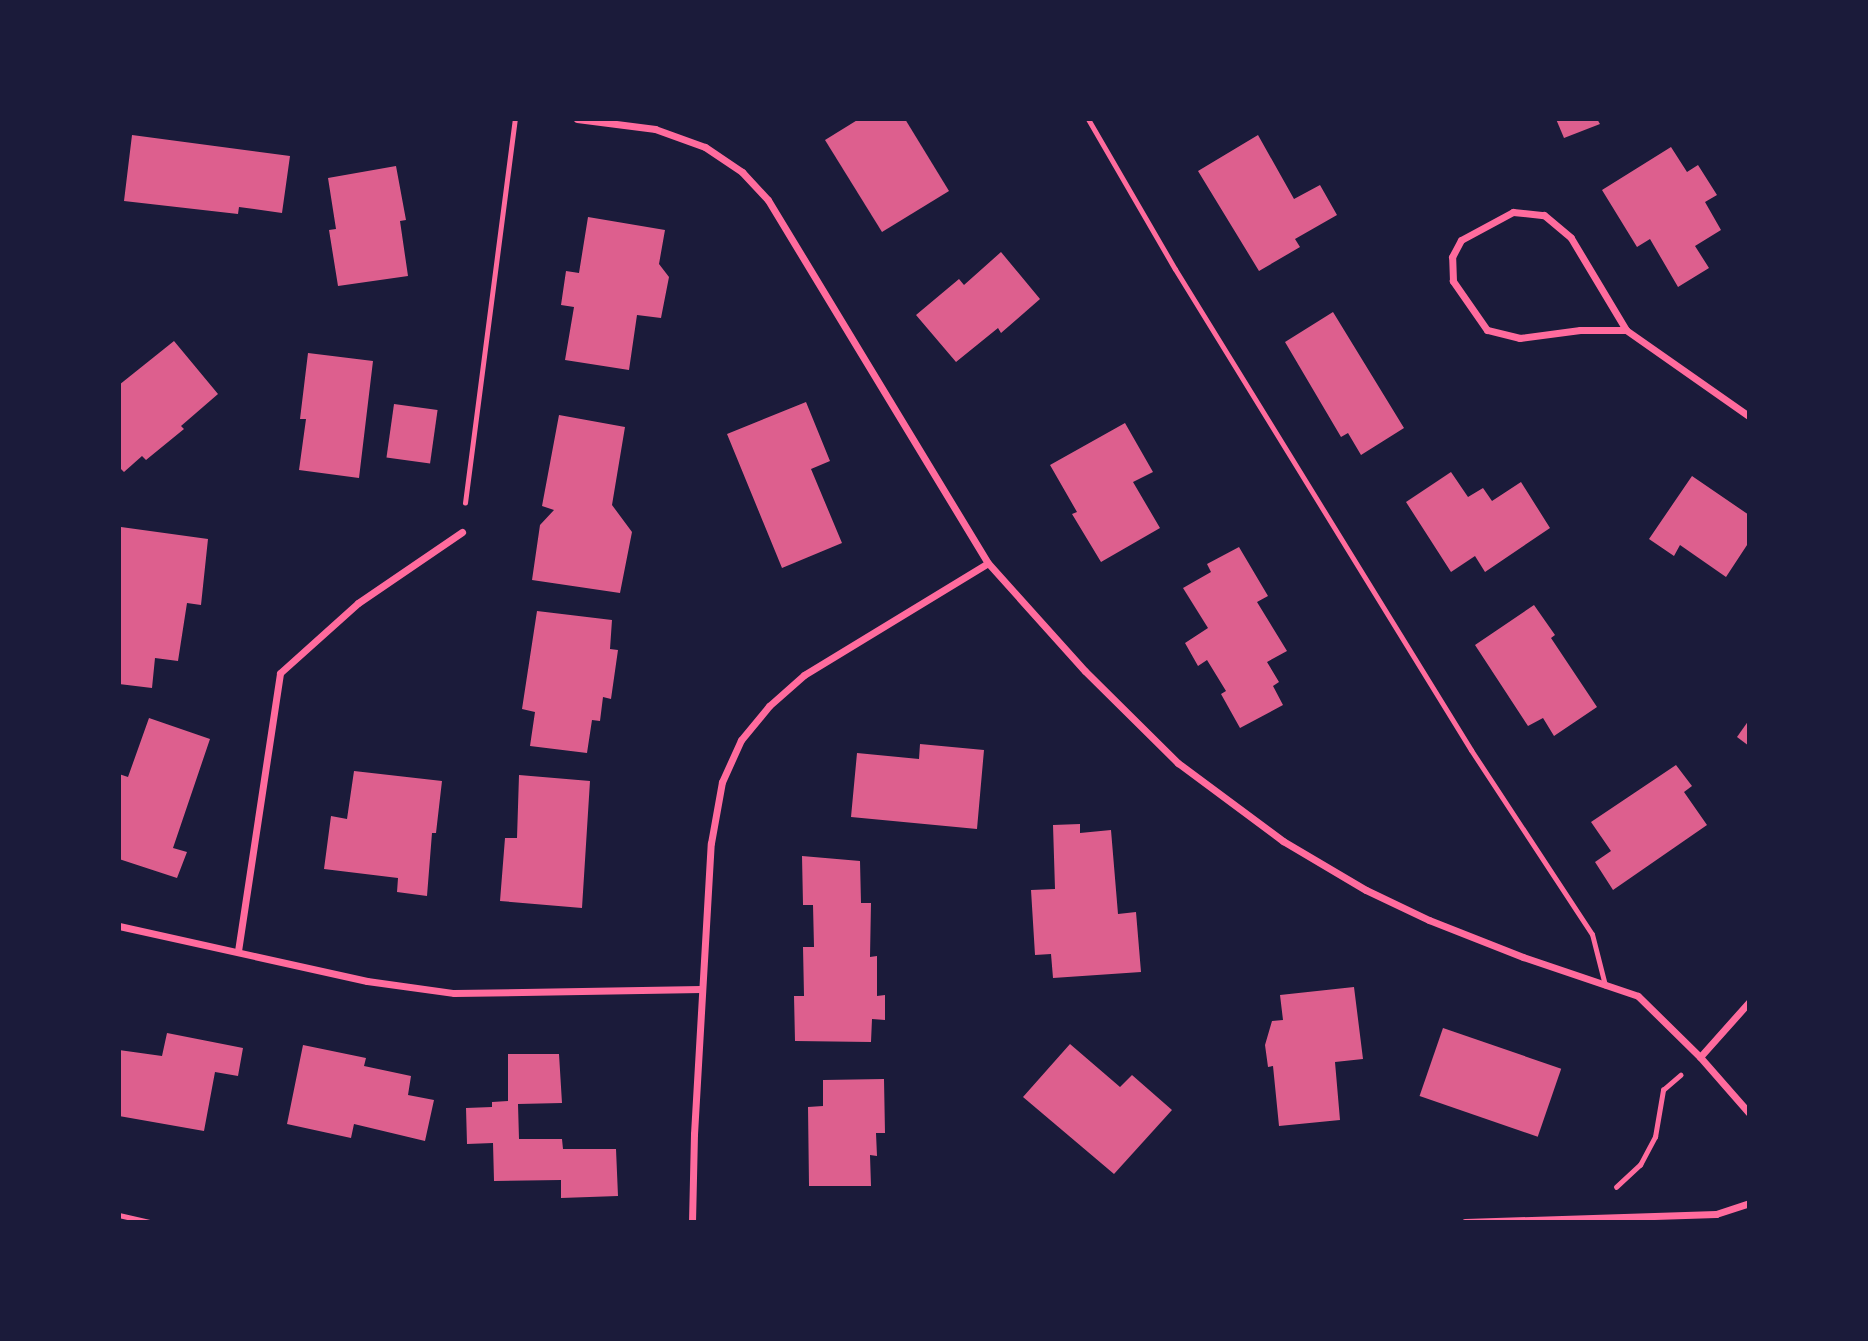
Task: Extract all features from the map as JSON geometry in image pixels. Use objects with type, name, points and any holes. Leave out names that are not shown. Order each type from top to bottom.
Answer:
[{"type":"street","points":[[577,119],[655,130],[705,147],[742,172],[768,200],[988,563],[1085,671],[1178,763],[1283,841],[1366,890],[1429,920],[1637,996],[1700,1058],[1749,1113]]},
{"type":"street","points":[[1626,330],[1580,330],[1520,338],[1487,330],[1453,281],[1452,257],[1461,240],[1513,212],[1544,215],[1571,238],[1626,330],[1749,416]]},
{"type":"street","points":[[238,951],[280,673],[358,603],[462,532]]},
{"type":"street","points":[[692,1222],[701,989],[712,843],[722,782],[741,740],[769,706],[804,676],[988,563]]},
{"type":"street","points":[[119,926],[367,981],[454,993],[701,989]]},
{"type":"street","points":[[1700,1058],[1717,1042],[1749,1002]]},
{"type":"street","points":[[1465,1222],[1716,1214],[1749,1203]]},
{"type":"lane","points":[[1088,119],[1175,269],[1464,738],[1592,934],[1605,985]]},
{"type":"path","points":[[462,532],[515,119]]},
{"type":"path","points":[[1604,1216],[1607,1198],[1640,1165],[1655,1137],[1663,1090],[1700,1058]]},
{"type":"path","points":[[119,1215],[150,1222]]},
{"type":"building","points":[[859,119],[905,119],[949,191],[882,232],[825,140]]},
{"type":"building","points":[[1556,119],[1597,119],[1600,124],[1564,138]]},
{"type":"building","points":[[132,135],[290,156],[282,213],[239,207],[238,214],[124,201]]},
{"type":"building","points":[[1258,135],[1294,199],[1320,185],[1337,215],[1295,239],[1300,247],[1259,271],[1198,171]]},
{"type":"building","points":[[1671,147],[1687,172],[1698,165],[1717,195],[1705,202],[1721,230],[1695,246],[1709,268],[1678,287],[1650,239],[1637,247],[1602,190]]},
{"type":"building","points":[[396,166],[406,220],[400,221],[408,276],[338,286],[329,230],[336,229],[328,178]]},
{"type":"building","points":[[588,217],[665,230],[659,264],[669,277],[661,318],[637,315],[629,370],[565,360],[574,307],[561,305],[566,271],[579,273]]},
{"type":"building","points":[[1001,252],[1040,299],[1001,333],[998,328],[956,362],[916,315],[959,279],[964,285]]},
{"type":"building","points":[[1333,312],[1404,428],[1361,455],[1348,433],[1341,437],[1285,342]]},
{"type":"building","points":[[174,341],[218,394],[181,426],[184,429],[146,460],[142,456],[124,472],[119,467],[119,385]]},
{"type":"building","points":[[308,353],[373,361],[359,478],[299,470],[306,419],[300,419]]},
{"type":"building","points":[[806,402],[830,461],[811,469],[842,543],[782,568],[727,434]]},
{"type":"building","points":[[394,404],[438,410],[430,464],[386,457]]},
{"type":"building","points":[[559,415],[625,427],[612,505],[632,532],[620,593],[532,580],[540,525],[554,510],[542,506]]},
{"type":"building","points":[[1125,423],[1153,472],[1133,482],[1160,528],[1101,562],[1072,514],[1077,512],[1050,465]]},
{"type":"building","points":[[1451,472],[1468,497],[1483,488],[1492,501],[1521,482],[1550,528],[1485,572],[1475,556],[1451,572],[1406,502]]},
{"type":"building","points":[[1692,476],[1749,515],[1749,542],[1726,577],[1680,545],[1674,556],[1649,539]]},
{"type":"building","points":[[121,527],[208,539],[201,605],[187,603],[178,661],[155,658],[152,688],[119,684]]},
{"type":"building","points":[[1239,547],[1268,596],[1257,602],[1287,651],[1267,662],[1279,682],[1273,686],[1283,705],[1240,728],[1221,694],[1226,691],[1207,660],[1198,666],[1185,643],[1208,628],[1183,588],[1211,572],[1207,564]]},
{"type":"building","points":[[1534,605],[1555,635],[1551,638],[1597,707],[1554,736],[1543,718],[1528,726],[1475,645]]},
{"type":"building","points":[[537,611],[612,620],[610,649],[618,650],[611,699],[603,697],[600,721],[592,720],[587,753],[530,746],[535,712],[522,709]]},
{"type":"building","points":[[149,718],[210,739],[173,848],[187,852],[177,878],[119,859],[119,774],[128,777]]},
{"type":"building","points":[[1749,720],[1749,746],[1737,737]]},
{"type":"building","points":[[920,744],[984,750],[977,829],[851,817],[857,753],[919,759]]},
{"type":"building","points":[[1676,765],[1692,786],[1684,792],[1707,825],[1613,890],[1595,862],[1611,851],[1591,822]]},
{"type":"building","points":[[354,771],[442,781],[436,833],[432,833],[427,896],[397,892],[398,878],[324,869],[331,816],[347,819]]},
{"type":"building","points":[[519,775],[590,781],[582,908],[500,901],[505,838],[517,838]]},
{"type":"building","points":[[1080,824],[1080,833],[1111,830],[1118,914],[1136,912],[1141,972],[1053,978],[1051,954],[1035,955],[1031,890],[1055,889],[1053,825]]},
{"type":"building","points":[[802,856],[860,861],[861,903],[871,903],[870,957],[877,956],[877,996],[885,995],[885,1020],[872,1019],[871,1042],[795,1041],[794,996],[804,996],[803,947],[814,947],[813,905],[803,905]]},
{"type":"building","points":[[1354,987],[1363,1059],[1335,1062],[1340,1120],[1279,1126],[1273,1066],[1268,1067],[1265,1045],[1272,1021],[1283,1020],[1280,995]]},
{"type":"building","points":[[1443,1028],[1561,1069],[1538,1137],[1420,1096]]},
{"type":"building","points":[[167,1033],[243,1048],[238,1076],[215,1072],[204,1131],[119,1116],[119,1050],[162,1056]]},
{"type":"building","points":[[1070,1044],[1120,1087],[1132,1075],[1172,1110],[1114,1174],[1023,1097]]},
{"type":"building","points":[[303,1045],[366,1058],[364,1066],[411,1076],[408,1095],[434,1100],[425,1141],[354,1124],[351,1138],[287,1124]]},
{"type":"building","points":[[508,1054],[559,1054],[562,1103],[518,1104],[519,1139],[562,1139],[563,1149],[616,1149],[618,1196],[561,1198],[561,1180],[494,1181],[493,1143],[467,1144],[466,1108],[492,1107],[492,1102],[508,1101]]},
{"type":"building","points":[[884,1079],[885,1133],[876,1133],[877,1156],[870,1155],[871,1186],[809,1186],[808,1107],[823,1106],[823,1080]]}]
